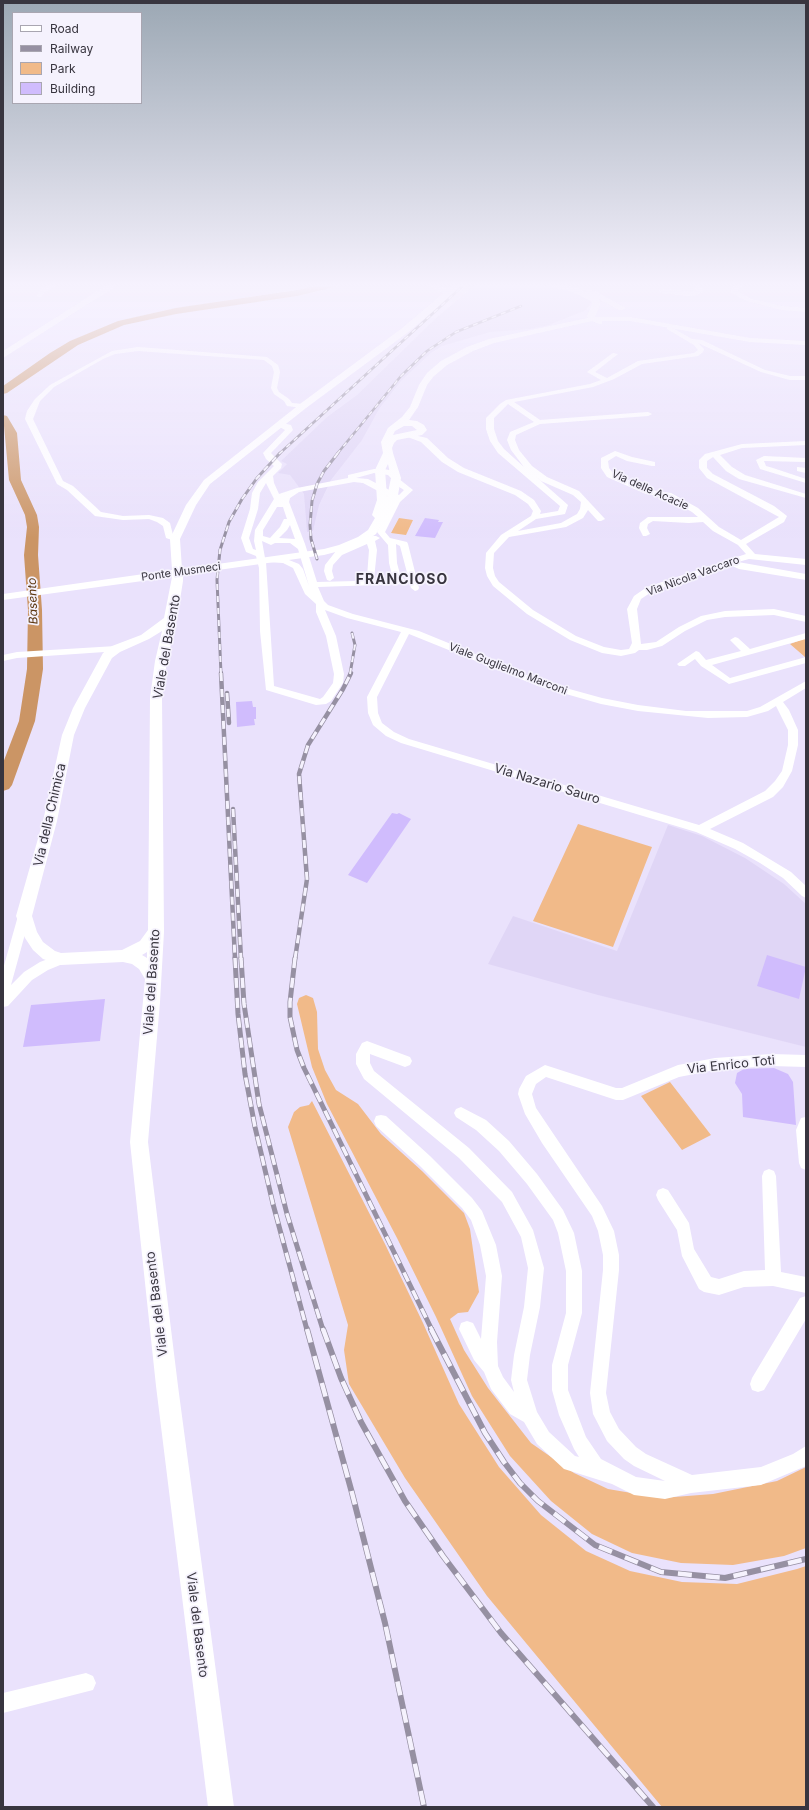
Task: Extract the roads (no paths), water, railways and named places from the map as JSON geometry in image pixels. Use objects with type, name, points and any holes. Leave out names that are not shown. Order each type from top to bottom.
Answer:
[{"type":"main road","name":"Viale del Basento","points":[[221,1807],[140,1162],[140,1123],[154,977],[156,932],[155,650],[171,620],[178,581],[176,539],[191,505],[207,482],[354,368]]},
{"type":"main road","points":[[355,540],[368,534],[374,528],[395,498],[396,481],[392,462],[387,451],[386,439],[395,426],[407,417],[414,407],[423,386],[430,375],[438,368]]},
{"type":"main road","points":[[414,407],[414,418],[422,428]]},
{"type":"main road","points":[[395,426],[410,423],[422,428]]},
{"type":"main road","points":[[395,426],[396,433],[408,436]]},
{"type":"main road","points":[[355,540],[368,529],[378,514],[382,503],[380,470],[390,442],[394,438],[419,433],[422,428]]},
{"type":"main road","name":"Ponte Musmeci","points":[[3,598],[263,559],[324,552],[355,540]]},
{"type":"main road","name":"Ponte Musmeci","points":[[3,594],[321,548],[355,540]]},
{"type":"main road","points":[[121,647],[150,635],[171,620]]},
{"type":"main road","points":[[121,647],[155,650]]},
{"type":"main road","name":"Via della Chimica","points":[[24,916],[50,821],[68,735],[73,720],[100,666],[107,656],[121,647]]},
{"type":"main road","points":[[24,916],[30,934],[38,946],[49,955],[61,959],[123,956],[136,959],[145,965],[154,977]]},
{"type":"main road","points":[[123,956],[138,950],[145,945],[156,932]]},
{"type":"street","points":[[83,368],[52,386],[37,400],[31,411],[30,420],[35,433],[60,482],[70,488],[98,514],[122,518],[149,517],[160,520],[167,525],[169,536],[176,539]]},
{"type":"street","points":[[276,368],[277,372],[274,388],[276,393],[289,402],[304,406]]},
{"type":"street","points":[[595,368],[590,372],[607,380]]},
{"type":"street","points":[[534,517],[552,516],[562,512],[564,505],[555,496],[510,461],[501,451],[494,441],[490,429],[490,418],[502,404],[508,401],[533,395],[591,386],[607,380],[628,368]]},
{"type":"street","points":[[759,368],[790,378],[806,378]]},
{"type":"street","points":[[289,402],[319,395]]},
{"type":"street","points":[[508,401],[539,422]]},
{"type":"street","points":[[289,402],[292,410],[291,416]]},
{"type":"street","points":[[601,519],[576,493],[544,479],[529,468],[515,450],[511,440],[513,434],[539,422],[648,414]]},
{"type":"street","points":[[281,424],[288,427],[289,430],[268,453],[268,456],[278,465],[261,484],[256,493],[256,500],[245,541],[249,550],[263,559],[284,561],[296,566],[299,569],[309,594],[320,603]]},
{"type":"street","points":[[422,428],[428,444]]},
{"type":"street","points":[[408,436],[420,438],[445,460],[461,470],[511,490],[528,499],[537,511],[534,517],[504,537],[493,549],[488,560],[491,576],[502,590],[530,612],[554,627],[592,647],[609,652],[621,653],[632,650],[636,646],[647,647],[659,644],[698,620],[725,614],[774,612],[806,618]]},
{"type":"street","points":[[740,543],[781,520],[783,516],[771,508],[719,481],[705,471],[703,468],[703,460],[715,454],[742,446],[806,443]]},
{"type":"street","name":"Via delle Acacie","points":[[652,464],[630,459],[615,453],[604,460],[605,468],[610,475],[649,492],[668,495],[695,510],[704,520],[740,543],[751,556]]},
{"type":"street","points":[[715,454],[729,469],[742,477],[806,496]]},
{"type":"street","points":[[806,460],[781,458],[764,458],[760,460],[763,467],[806,481]]},
{"type":"street","points":[[337,482],[350,477],[380,470],[389,472],[396,481],[390,488],[380,488]]},
{"type":"street","points":[[269,476],[270,483],[286,521],[293,534],[301,544]]},
{"type":"street","points":[[297,490],[288,495],[285,500],[320,603],[321,612],[331,636],[339,679],[335,688],[327,699],[319,702],[269,688],[265,631],[263,559],[258,535],[279,498],[297,490],[337,482],[358,480],[380,488],[395,498],[383,527],[382,534]]},
{"type":"street","points":[[256,500],[264,493],[272,493],[276,495]]},
{"type":"street","points":[[504,537],[563,525],[580,516],[584,509],[584,503]]},
{"type":"street","name":"Via delle Acacie","points":[[646,534],[643,528],[644,523],[651,519],[674,519],[689,521],[704,520]]},
{"type":"street","points":[[263,559],[270,543],[281,537],[286,521]]},
{"type":"street","points":[[330,578],[328,571],[329,565],[339,553],[372,540],[382,534]]},
{"type":"street","points":[[314,585],[402,582],[396,575],[393,563],[392,545],[382,534]]},
{"type":"street","points":[[258,535],[281,537],[301,544]]},
{"type":"street","points":[[258,535],[270,543]]},
{"type":"street","points":[[371,577],[373,550],[371,543],[372,540]]},
{"type":"street","points":[[389,540],[404,544],[415,588]]},
{"type":"street","name":"Via Nicola Vaccaro","points":[[636,646],[637,643],[631,612],[634,602],[650,589],[751,556],[806,562]]},
{"type":"street","points":[[731,562],[739,566],[806,577]]},
{"type":"street","name":"Viale Guglielmo Marconi","points":[[320,603],[332,610],[350,616],[407,630],[548,686],[584,697],[619,705],[679,713],[726,715],[755,713],[778,702],[806,684]]},
{"type":"street","name":"Via Nazario Sauro","points":[[407,630],[372,697],[373,713],[378,724],[390,734],[405,742],[700,829],[739,846],[764,860],[787,875],[806,893]]},
{"type":"street","points":[[704,664],[806,636]]},
{"type":"street","points":[[735,640],[748,652]]},
{"type":"street","points":[[3,658],[17,655],[121,647]]},
{"type":"street","points":[[682,664],[698,650],[704,664],[729,681],[806,660]]},
{"type":"street","points":[[81,651],[91,654],[98,659],[100,666]]},
{"type":"street","points":[[3,652],[17,655]]},
{"type":"street","points":[[700,829],[768,794],[780,784],[787,771],[793,746],[793,730],[784,710],[778,702]]},
{"type":"street","name":"Via della Chimica","points":[[3,992],[24,916]]},
{"type":"street","points":[[3,1002],[28,976],[44,966],[61,959]]},
{"type":"street","points":[[405,1061],[393,1058],[367,1047],[363,1054],[363,1064],[369,1075],[464,1153],[507,1197],[528,1235],[536,1268],[532,1307],[522,1354],[519,1380],[530,1416],[543,1438],[570,1463],[612,1476],[634,1486],[664,1490],[692,1484],[761,1476],[799,1460],[806,1455]]},
{"type":"street","name":"Via Enrico Toti","points":[[692,1484],[650,1465],[630,1453],[613,1435],[602,1414],[599,1404],[598,1382],[609,1300],[611,1270],[609,1242],[598,1211],[546,1138],[527,1104],[525,1094],[528,1084],[535,1076],[545,1071],[616,1094],[624,1094],[678,1071],[715,1064],[770,1060],[806,1061]]},
{"type":"street","points":[[461,1112],[481,1125],[504,1146],[532,1179],[558,1215],[566,1232],[574,1271],[574,1313],[560,1365],[560,1390],[568,1415],[580,1443],[595,1465],[612,1476]]},
{"type":"street","points":[[381,1120],[431,1166],[467,1203],[477,1216],[488,1244],[494,1276],[489,1342],[490,1366]]},
{"type":"street","points":[[806,1123],[803,1130],[806,1163]]},
{"type":"street","points":[[769,1176],[773,1278]]},
{"type":"street","points":[[663,1194],[684,1228],[687,1252],[705,1283],[719,1288],[744,1279],[773,1278],[806,1285]]},
{"type":"street","points":[[758,1384],[806,1304]]},
{"type":"street","points":[[468,1329],[480,1354],[490,1366],[497,1383],[516,1408],[530,1416]]},
{"type":"street","points":[[3,1703],[86,1683]]},
{"type":"waterway","name":"Basento","points":[[3,391],[35,368]]},
{"type":"waterway","name":"Basento","points":[[3,418],[11,433],[15,480],[31,515],[33,527],[31,555],[35,610],[35,669],[27,721],[3,785]]},
{"type":"railway","points":[[280,454],[373,368]]},
{"type":"railway","points":[[337,454],[409,368]]},
{"type":"railway","points":[[317,559],[311,539],[310,525],[312,501],[317,484],[324,471],[338,453]]},
{"type":"railway","points":[[221,674],[217,580],[220,550],[229,522],[242,499],[257,478],[280,454]]},
{"type":"railway","points":[[350,674],[355,645],[352,633]]},
{"type":"railway","points":[[221,673],[235,959]]},
{"type":"railway","points":[[295,959],[307,879],[299,774],[308,745],[343,689],[351,673]]},
{"type":"railway","points":[[227,693],[229,723]]},
{"type":"railway","points":[[233,809],[241,959]]},
{"type":"railway","points":[[235,958],[238,1014],[245,1074],[255,1127],[273,1204],[307,1330]]},
{"type":"railway","points":[[241,958],[244,1004],[259,1104],[287,1214],[323,1330]]},
{"type":"railway","points":[[295,958],[290,1002],[290,1017],[297,1050],[304,1068],[432,1330]]},
{"type":"railway","points":[[307,1329],[352,1493],[385,1623],[424,1807]]},
{"type":"railway","points":[[323,1329],[341,1378],[361,1422],[405,1501],[443,1556],[501,1633],[653,1807]]},
{"type":"railway","points":[[431,1329],[485,1433],[504,1462],[520,1483],[538,1501],[595,1545],[661,1572],[725,1578],[806,1559]]},
{"type":"district","name":"FRANCIOSO","points":[[402,580]]}]
